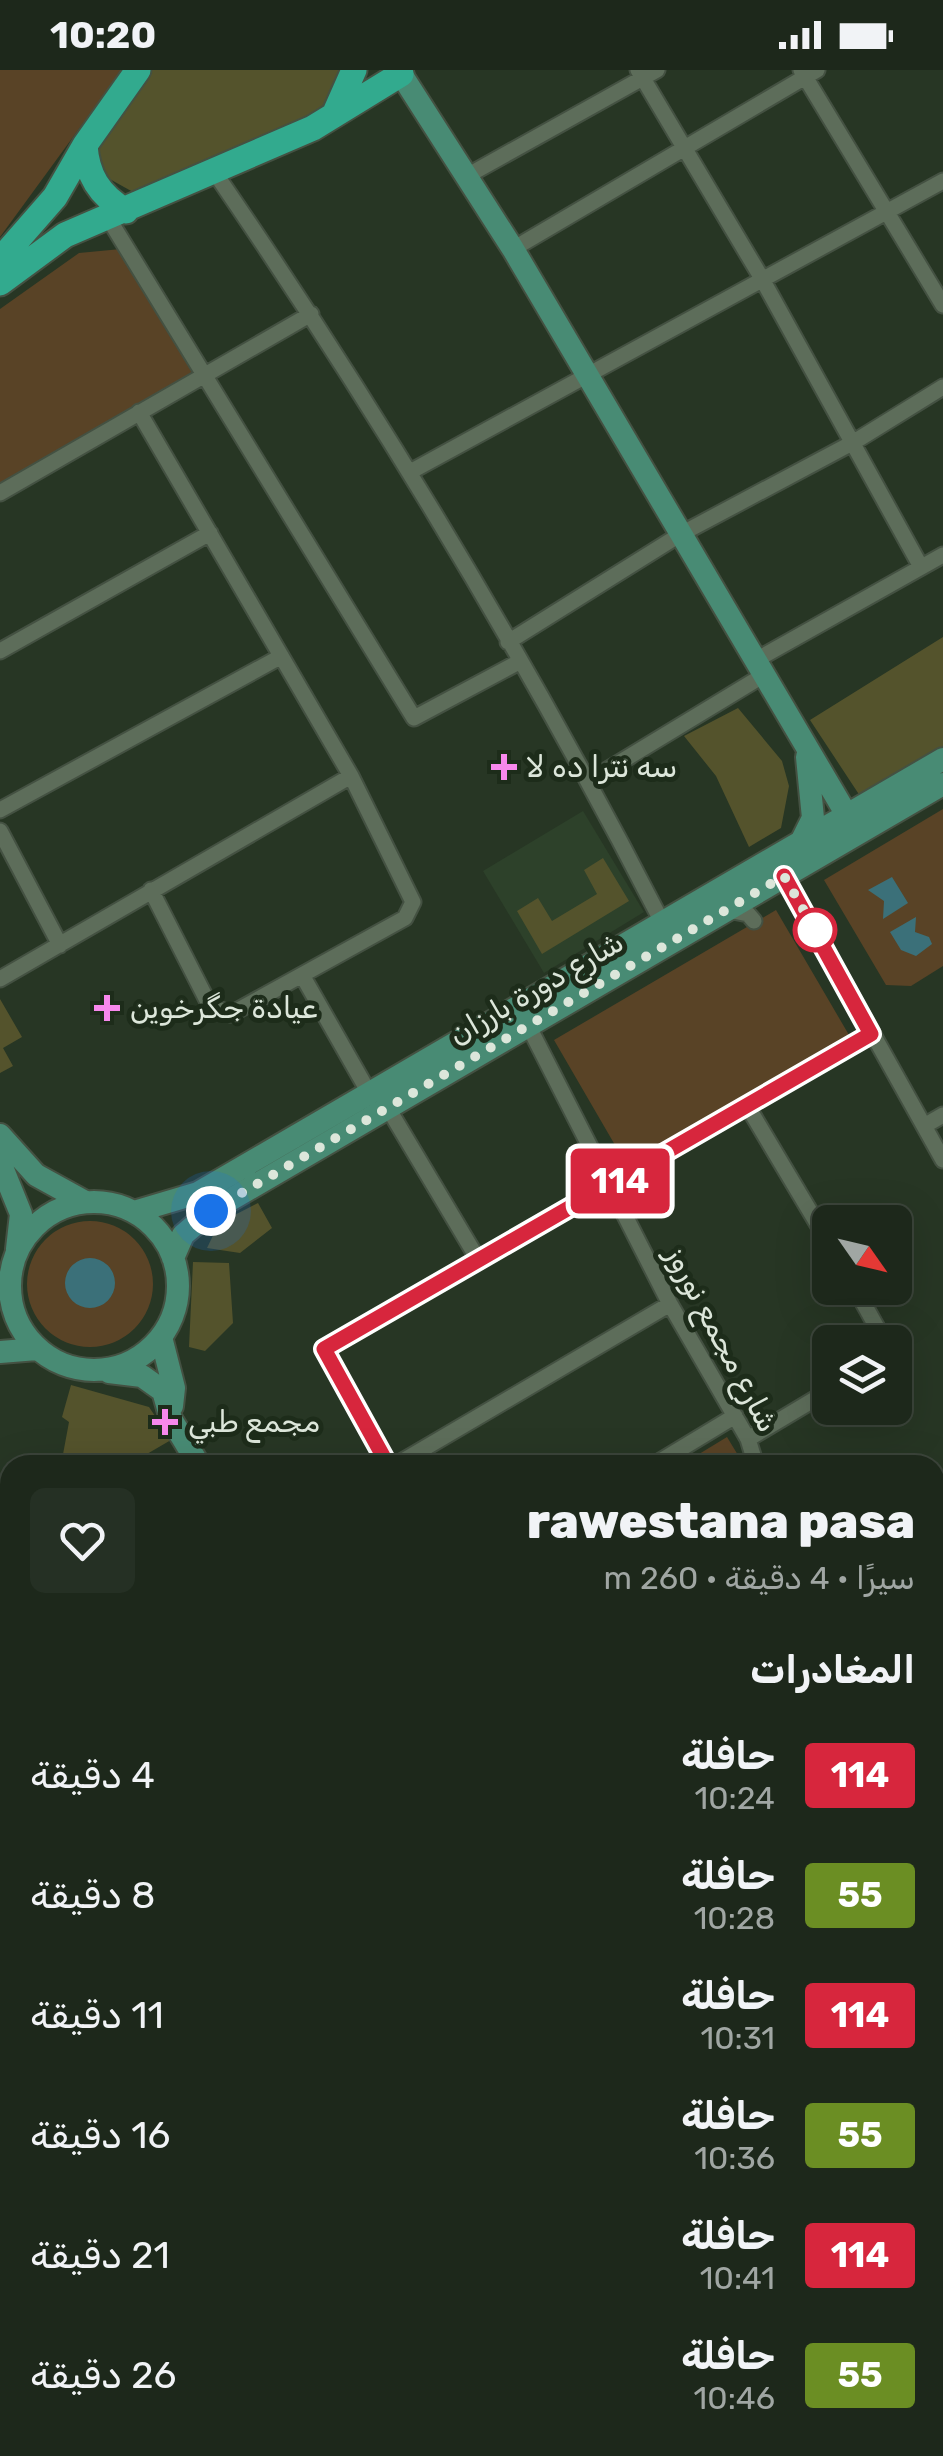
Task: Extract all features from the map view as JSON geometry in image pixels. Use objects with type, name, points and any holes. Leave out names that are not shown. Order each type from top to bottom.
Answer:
[{"type":"main road","points":[[0,260],[56,197],[84,144],[138,70]]},
{"type":"main road","points":[[334,115],[354,70]]},
{"type":"main road","points":[[0,283],[44,247],[334,115],[402,71],[513,250],[848,817]]},
{"type":"main road","points":[[84,144],[91,176],[117,213]]},
{"type":"main road","points":[[800,844],[814,818],[814,793],[803,740]]},
{"type":"main road","name":"شارع دورة بارزان","points":[[134,1212],[198,1193],[943,759]]},
{"type":"main road","name":"شارع دورة بارزان","points":[[173,1258],[183,1235],[200,1218],[943,784]]},
{"type":"main road","points":[[0,1136],[36,1175],[85,1202]]},
{"type":"main road","points":[[0,1162],[21,1214],[6,1314],[37,1349],[72,1368],[142,1376],[162,1391],[171,1419],[193,1455]]},
{"type":"main road","points":[[17,1250],[46,1217],[85,1202],[106,1202],[134,1212],[154,1227],[173,1258],[177,1300],[161,1338],[130,1362],[91,1371]]},
{"type":"main road","points":[[161,1338],[174,1388],[171,1419]]},
{"type":"main road","points":[[0,1352],[37,1349]]},
{"type":"street","points":[[513,250],[808,72],[943,305]]},
{"type":"street","points":[[465,177],[646,73],[921,568]]},
{"type":"street","points":[[213,170],[311,314],[410,472],[589,780],[662,922]]},
{"type":"street","points":[[410,472],[943,181]]},
{"type":"street","points":[[117,213],[205,376],[414,718],[520,662]]},
{"type":"street","points":[[0,493],[311,314]]},
{"type":"street","points":[[508,642],[681,534],[854,442],[943,388]]},
{"type":"street","points":[[139,412],[352,776],[413,902],[405,918],[231,1014],[220,1013],[203,995],[151,890]]},
{"type":"street","points":[[0,651],[210,533]]},
{"type":"street","points":[[589,780],[760,667],[943,555]]},
{"type":"street","points":[[0,810],[280,657]]},
{"type":"street","points":[[0,979],[352,776]]},
{"type":"street","points":[[0,831],[60,944]]},
{"type":"street","points":[[784,876],[943,1160]]},
{"type":"street","points":[[728,910],[748,914],[754,921]]},
{"type":"street","points":[[302,975],[368,1091]]},
{"type":"street","name":"شارع مجمع نوروز","points":[[528,1025],[670,1304],[748,1438],[753,1455]]},
{"type":"street","points":[[382,1455],[324,1349],[871,1034]]},
{"type":"street","points":[[748,1107],[812,1215]]},
{"type":"street","points":[[388,1108],[479,1261]]},
{"type":"street","points":[[924,1126],[943,1115]]},
{"type":"street","points":[[413,1455],[670,1304]]},
{"type":"street","points":[[748,1438],[812,1401]]},
{"type":"street","points":[[671,1455],[735,1416]]},
{"type":"shaded area","points":[[0,70],[122,70],[0,237]]},
{"type":"shaded area","points":[[121,249],[193,374],[0,488],[0,309],[79,253]]},
{"type":"shaded area","points":[[943,809],[943,966],[911,986],[886,985],[824,880]]},
{"type":"shaded area","points":[[583,811],[644,912],[544,973],[483,871]]},
{"type":"shaded area","points":[[776,910],[849,1035],[626,1164],[554,1040]]},
{"type":"shaded area","points":[[90,1221],[114,1226],[135,1239],[148,1260],[153,1284],[148,1308],[135,1329],[114,1342],[90,1347],[66,1342],[45,1329],[32,1308],[27,1284],[32,1260],[45,1239],[66,1226]]},
{"type":"shaded area","points":[[727,1437],[738,1455],[697,1455]]},
{"type":"water","points":[[892,877],[908,903],[883,919],[884,901],[868,890]]},
{"type":"water","points":[[916,917],[915,932],[929,937],[932,944],[916,956],[901,950],[890,932]]},
{"type":"water","points":[[80,1259],[100,1259],[114,1273],[114,1293],[100,1307],[80,1307],[66,1293],[66,1273]]},
{"type":"building","points":[[151,70],[340,70],[325,108],[133,192],[106,177],[97,144]]},
{"type":"building","points":[[943,637],[943,754],[862,799],[810,720]]},
{"type":"building","points":[[738,708],[782,761],[789,786],[781,828],[749,847],[716,776],[684,736]]},
{"type":"building","points":[[603,858],[629,901],[542,954],[517,911],[538,898],[552,921],[597,894],[584,870]]},
{"type":"building","points":[[0,999],[22,1037],[3,1048],[13,1066],[0,1073]]},
{"type":"building","points":[[258,1203],[272,1228],[240,1253],[207,1248],[219,1223]]},
{"type":"building","points":[[193,1262],[229,1263],[233,1323],[205,1351],[189,1347]]},
{"type":"building","points":[[71,1385],[149,1407],[171,1440],[145,1455],[63,1455],[69,1422],[62,1417]]},
{"type":"bus line","name":"114","points":[[382,1455],[324,1349],[871,1034],[784,876]]},
{"type":"place","name":"سه نترا ده لا","points":[[504,767]]},
{"type":"place","name":"عيادة جگرخوين","points":[[107,1008]]},
{"type":"place","name":"مجمع طبي","points":[[165,1422]]},
{"type":"route","points":[[211,1211],[784,876],[815,930]]}]
